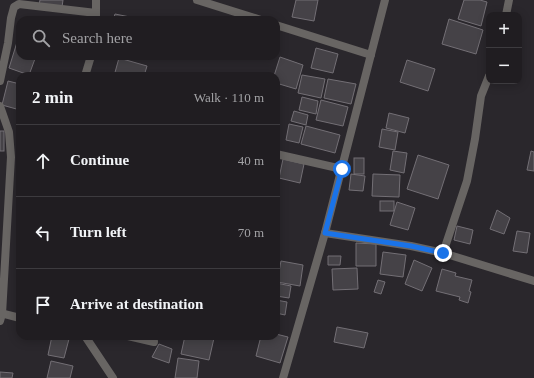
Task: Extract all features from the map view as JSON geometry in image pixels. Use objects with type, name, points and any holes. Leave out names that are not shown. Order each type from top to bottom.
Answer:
[{"type":"street","points":[[0,81],[14,7],[19,4],[96,16],[96,0]]},
{"type":"street","points":[[197,0],[248,16]]},
{"type":"street","points":[[283,378],[325,233],[385,0]]},
{"type":"street","points":[[507,12],[509,0]]},
{"type":"street","points":[[280,26],[371,55]]},
{"type":"street","points":[[86,72],[89,60]]},
{"type":"street","points":[[443,253],[467,181],[481,96],[486,84]]},
{"type":"street","points":[[0,106],[9,132],[12,158],[1,316],[16,318]]},
{"type":"street","points":[[280,155],[342,169]]},
{"type":"street","points":[[325,233],[411,246],[443,253],[534,281]]},
{"type":"street","points":[[88,340],[113,378]]},
{"type":"street","points":[[145,340],[154,342]]},
{"type":"building","points":[[40,0],[63,0],[62,7],[39,5]]},
{"type":"building","points":[[296,0],[318,0],[314,21],[292,17]]},
{"type":"building","points":[[464,0],[480,0],[487,2],[481,26],[458,19]]},
{"type":"building","points":[[115,14],[125,16],[114,16]]},
{"type":"building","points":[[449,19],[483,30],[476,54],[442,44]]},
{"type":"building","points":[[16,45],[16,60],[35,60],[30,72],[20,72],[9,68]]},
{"type":"building","points":[[316,48],[338,54],[333,73],[311,68]]},
{"type":"building","points":[[280,57],[303,65],[296,89],[280,84],[280,72],[275,72]]},
{"type":"building","points":[[118,60],[126,60],[147,66],[145,72],[115,72]]},
{"type":"building","points":[[407,60],[435,69],[428,91],[400,82]]},
{"type":"building","points":[[302,75],[325,79],[321,98],[298,93]]},
{"type":"building","points":[[328,79],[356,84],[351,104],[324,98]]},
{"type":"building","points":[[8,81],[16,83],[16,109],[2,105]]},
{"type":"building","points":[[302,97],[318,101],[316,114],[299,110]]},
{"type":"building","points":[[321,100],[348,107],[343,126],[316,120]]},
{"type":"building","points":[[294,111],[308,115],[306,125],[291,121]]},
{"type":"building","points":[[389,113],[409,118],[405,133],[386,128]]},
{"type":"building","points":[[289,124],[303,127],[299,143],[286,140]]},
{"type":"building","points":[[306,126],[340,135],[335,153],[301,144]]},
{"type":"building","points":[[382,129],[398,132],[395,150],[379,147]]},
{"type":"building","points":[[0,131],[4,131],[4,151],[0,151]]},
{"type":"building","points":[[393,151],[407,153],[404,173],[390,170]]},
{"type":"building","points":[[531,151],[534,152],[534,171],[527,170]]},
{"type":"building","points":[[418,155],[449,165],[438,199],[407,189]]},
{"type":"building","points":[[354,158],[364,158],[364,174],[354,174]]},
{"type":"building","points":[[283,159],[304,164],[300,183],[280,178]]},
{"type":"building","points":[[351,174],[365,176],[363,191],[349,190]]},
{"type":"building","points":[[373,174],[400,175],[399,197],[372,196]]},
{"type":"building","points":[[380,201],[394,201],[394,211],[380,211]]},
{"type":"building","points":[[397,202],[415,208],[408,230],[390,225]]},
{"type":"building","points":[[497,210],[510,218],[504,234],[490,229]]},
{"type":"building","points":[[457,226],[473,230],[470,244],[454,240]]},
{"type":"building","points":[[517,231],[530,233],[527,253],[513,251]]},
{"type":"building","points":[[356,243],[376,244],[376,266],[356,266]]},
{"type":"building","points":[[383,252],[406,255],[403,277],[380,274]]},
{"type":"building","points":[[328,256],[341,256],[340,265],[328,265]]},
{"type":"building","points":[[414,260],[432,268],[422,291],[405,284]]},
{"type":"building","points":[[281,261],[303,265],[300,286],[280,283]]},
{"type":"building","points":[[357,268],[358,289],[333,290],[332,269]]},
{"type":"building","points":[[442,269],[456,273],[455,276],[472,280],[468,303],[459,300],[460,297],[436,291]]},
{"type":"building","points":[[378,280],[385,282],[381,294],[374,292]]},
{"type":"building","points":[[280,284],[291,286],[289,298],[280,297]]},
{"type":"building","points":[[280,301],[287,302],[285,315],[280,314]]},
{"type":"building","points":[[337,327],[368,333],[364,348],[334,342]]},
{"type":"building","points":[[280,335],[288,337],[280,363],[256,356],[260,340],[280,340]]},
{"type":"building","points":[[51,340],[69,340],[64,358],[48,355]]},
{"type":"building","points":[[184,340],[214,340],[209,360],[181,354]]},
{"type":"building","points":[[159,344],[172,349],[169,363],[152,357]]},
{"type":"building","points":[[178,358],[199,361],[197,378],[175,378]]},
{"type":"building","points":[[51,361],[73,366],[70,378],[47,378]]},
{"type":"building","points":[[0,372],[13,373],[12,378],[0,378]]},
{"type":"route","points":[[342,169],[325,233],[411,246],[443,253]]}]
